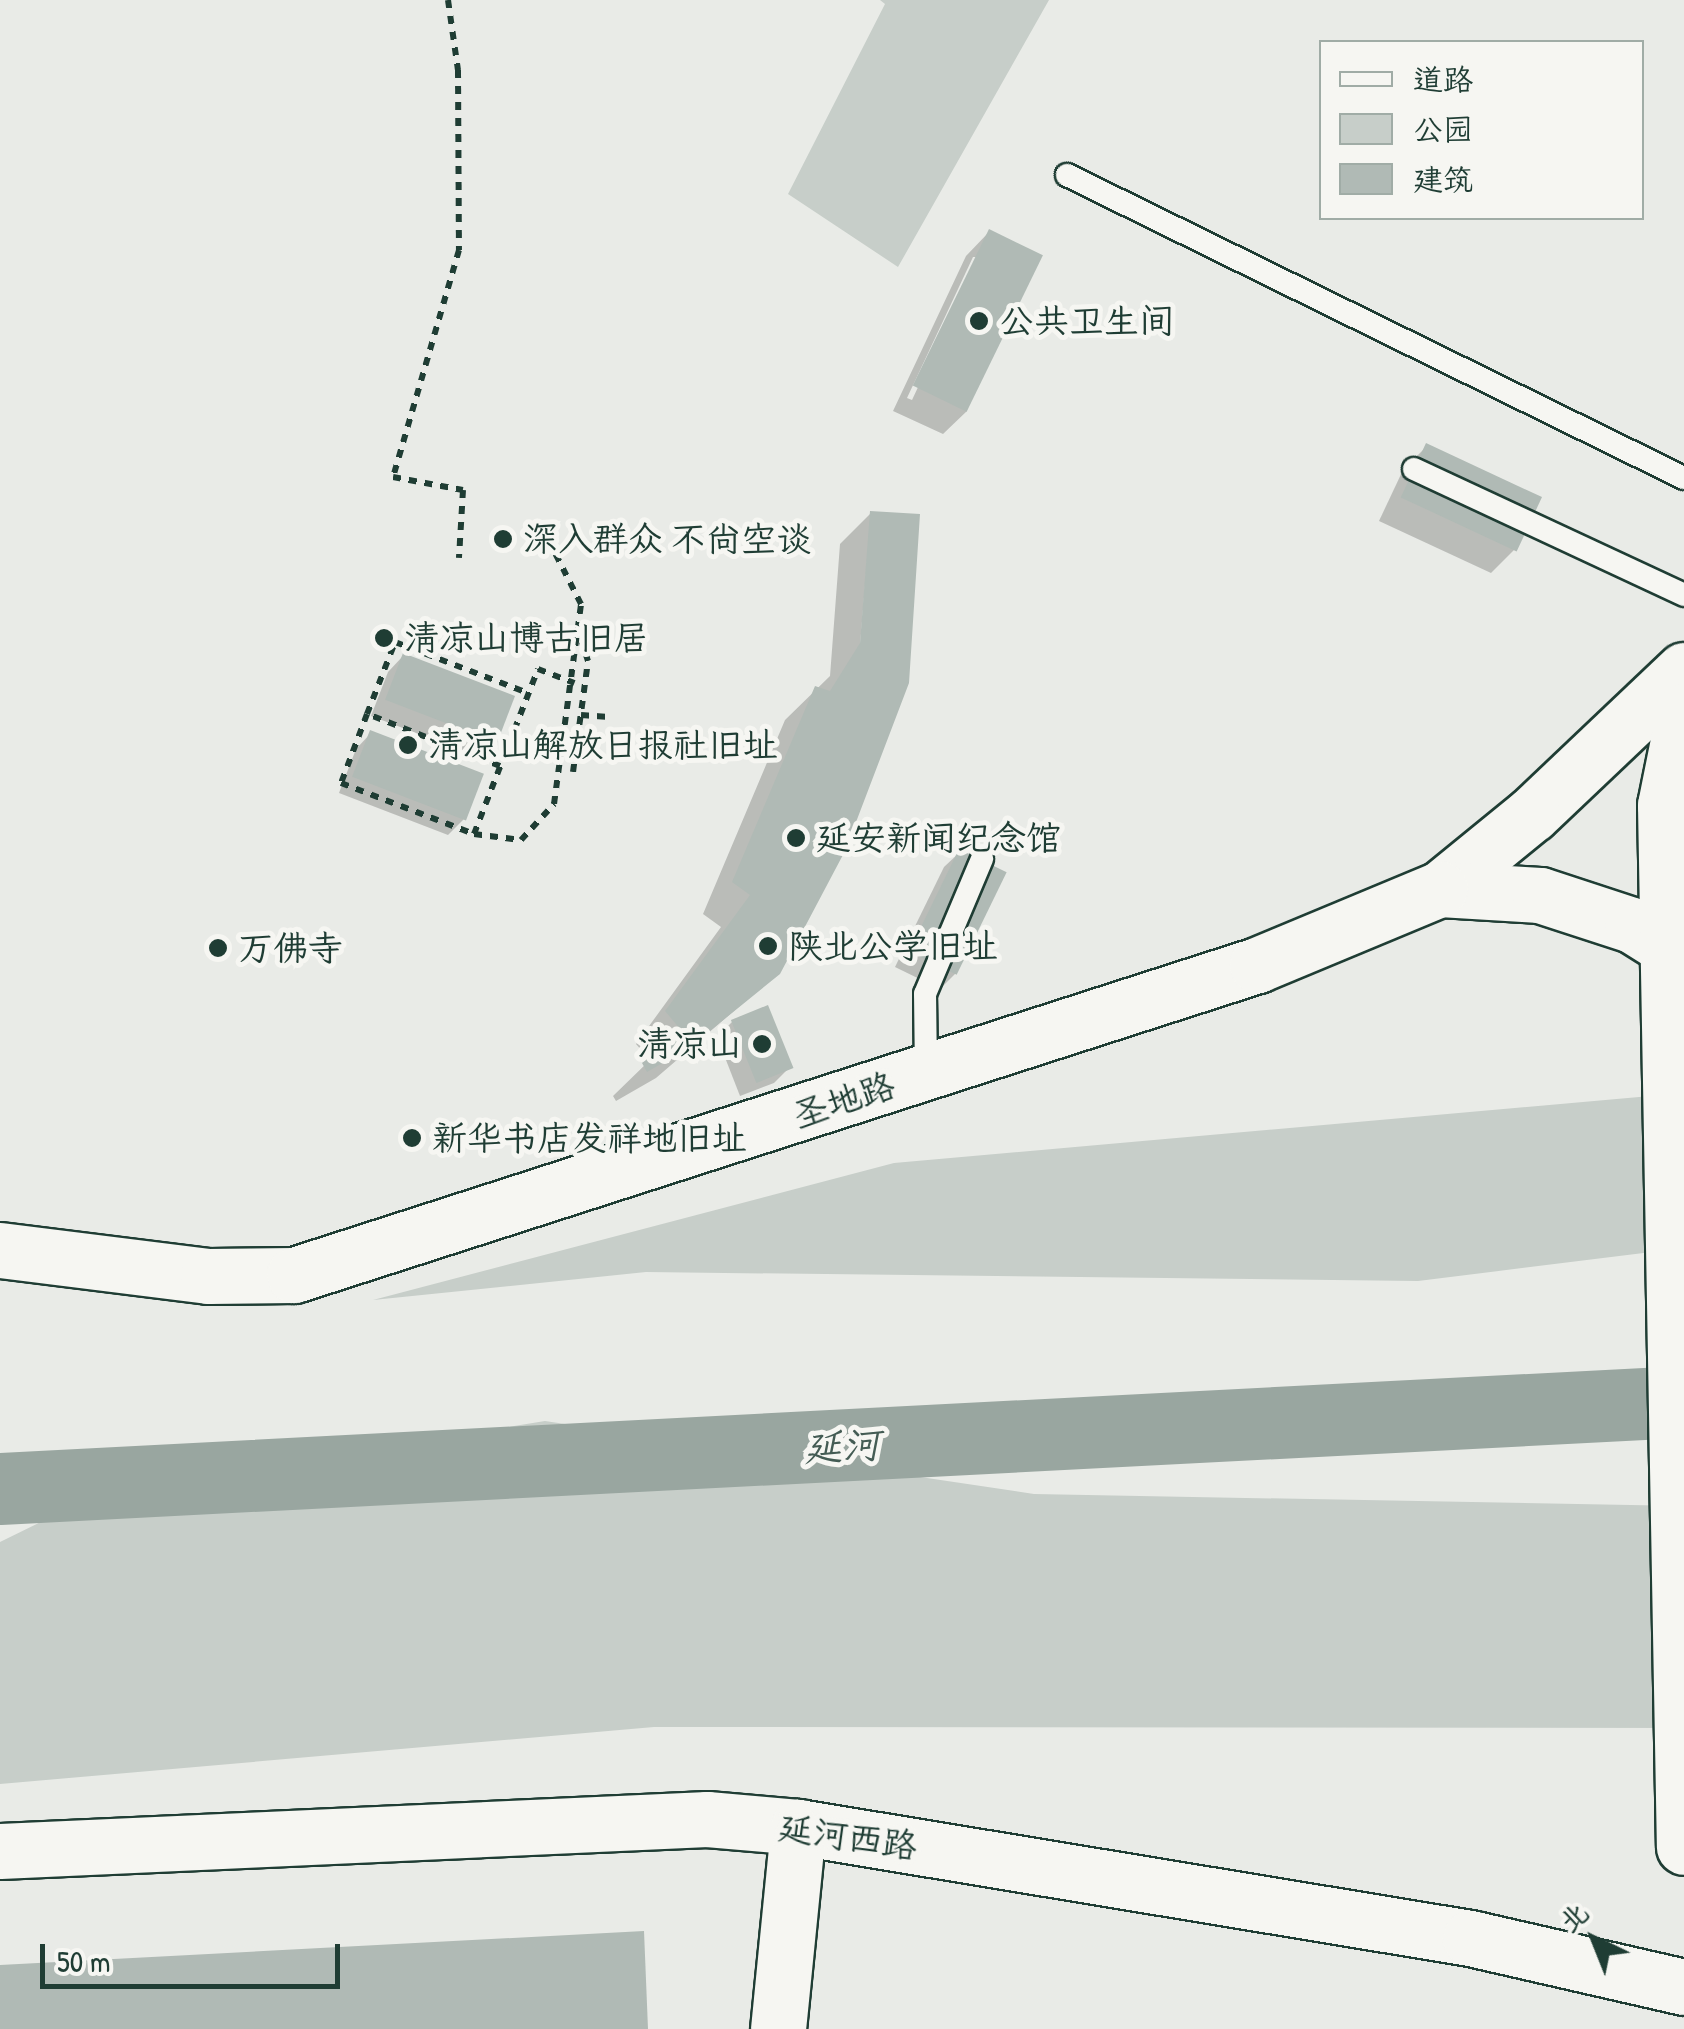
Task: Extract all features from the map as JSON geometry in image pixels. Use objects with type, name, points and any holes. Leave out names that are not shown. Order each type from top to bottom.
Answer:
[{"type":"main road","points":[[1440,888],[1532,814],[1684,670]]},
{"type":"main road","points":[[1681,1824],[1672,1086],[1675,946],[1665,806],[1684,711]]},
{"type":"main road","points":[[1440,888],[1540,895],[1632,925],[1675,946]]},
{"type":"main road","name":"圣地路","points":[[0,1250],[208,1276],[294,1275],[1257,965],[1440,888]]},
{"type":"main road","name":"延河西路","points":[[0,1851],[708,1819],[798,1827],[1470,1938],[1684,1988]]},
{"type":"main road","points":[[778,2029],[798,1827]]},
{"type":"lane","points":[[1067,174],[1684,478]]},
{"type":"lane","points":[[1414,470],[1684,595]]},
{"type":"lane","points":[[926,1074],[926,994],[982,860]]},
{"type":"path","points":[[448,0],[458,70],[459,250],[393,477],[463,490],[459,558]]},
{"type":"path","points":[[528,693],[395,642],[341,783],[474,834],[522,840],[554,804],[581,641],[582,604],[554,551]]},
{"type":"path","points":[[574,772],[588,662],[581,641]]},
{"type":"path","points":[[474,834],[538,669],[574,683]]},
{"type":"path","points":[[367,714],[500,766]]},
{"type":"path","points":[[581,715],[609,717]]},
{"type":"green space","points":[[880,0],[1049,0],[898,267],[788,194],[885,4]]},
{"type":"green space","points":[[1684,1093],[1684,1248],[1418,1281],[646,1272],[373,1300],[894,1163]]},
{"type":"green space","points":[[545,1421],[1034,1494],[1684,1506],[1684,1728],[654,1727],[0,1784],[0,1542],[55,1515],[353,1452]]},
{"type":"building","name":"公共卫生间","points":[[989,229],[1043,255],[967,412],[913,385]]},
{"type":"building","points":[[1426,443],[1542,497],[1517,551],[1401,497]]},
{"type":"building","points":[[870,511],[920,514],[909,683],[845,851],[780,974],[690,1047],[647,1072],[642,1063],[681,1030],[665,1011],[750,895],[732,882],[815,686],[830,691],[860,643]]},
{"type":"building","points":[[403,653],[515,696],[497,743],[385,700]]},
{"type":"building","points":[[370,730],[484,774],[466,820],[352,777]]},
{"type":"building","points":[[959,849],[1007,872],[957,975],[909,951]]},
{"type":"building","name":"清凉山","points":[[768,1005],[793,1068],[756,1083],[731,1020]]},
{"type":"building","points":[[644,1931],[648,2029],[0,2029],[0,1965]]},
{"type":"waterway","name":"延河","points":[[0,1489],[1684,1402]]},
{"type":"place","name":"公共卫生间","points":[[979,321]]},
{"type":"place","name":"深入群众 不尚空谈","points":[[503,539]]},
{"type":"place","name":"清凉山博古旧居","points":[[384,638]]},
{"type":"place","name":"清凉山解放日报社旧址","points":[[408,745]]},
{"type":"place","name":"延安新闻纪念馆","points":[[796,838]]},
{"type":"place","name":"陕北公学旧址","points":[[768,946]]},
{"type":"place","name":"万佛寺","points":[[218,948]]},
{"type":"place","name":"清凉山","points":[[762,1044]]},
{"type":"place","name":"新华书店发祥地旧址","points":[[412,1138]]}]
